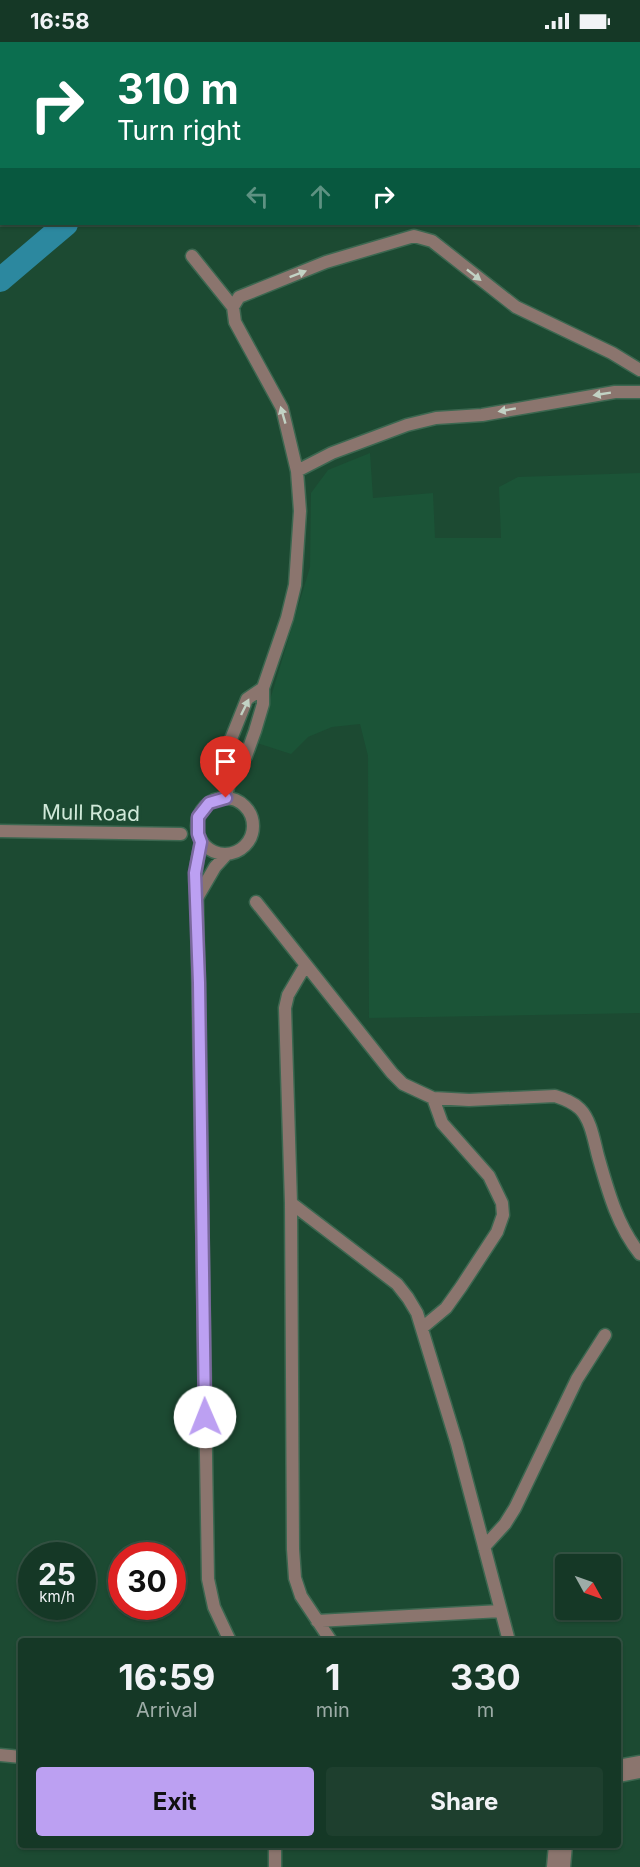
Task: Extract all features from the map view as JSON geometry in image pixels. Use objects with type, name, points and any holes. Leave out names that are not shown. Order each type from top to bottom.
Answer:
[{"type":"street","points":[[233,307],[239,297],[326,262],[414,236],[432,241],[516,308],[612,353],[640,370]]},
{"type":"street","points":[[192,256],[233,307],[235,322],[282,408],[297,471],[300,511],[295,585],[263,688],[263,704],[246,756],[231,771],[226,798]]},
{"type":"street","points":[[297,471],[332,453],[406,425],[436,418],[482,415],[615,392],[640,393]]},
{"type":"street","points":[[231,771],[225,754],[247,699],[263,688]]},
{"type":"street","points":[[197,898],[215,867],[226,855],[241,850],[247,844],[253,829],[253,821],[245,807],[237,801],[226,798],[209,803],[198,817],[198,834],[201,842],[195,873],[208,1579],[214,1607],[229,1638]]},
{"type":"street","name":"Mull Road","points":[[0,831],[181,834]]},
{"type":"street","points":[[201,842],[216,853],[226,855]]},
{"type":"street","points":[[256,902],[392,1074],[403,1084],[433,1098],[469,1100],[555,1096],[581,1110],[588,1124],[614,1211],[640,1254]]},
{"type":"street","points":[[305,966],[288,995],[285,1008],[291,1203],[293,1549],[295,1578],[301,1596],[329,1638]]},
{"type":"street","points":[[423,1328],[446,1308],[461,1287],[497,1232],[502,1215],[502,1203],[489,1176],[442,1123],[433,1098]]},
{"type":"street","points":[[291,1203],[397,1284],[417,1313],[508,1638]]},
{"type":"street","points":[[484,1547],[505,1524],[515,1508],[577,1379],[605,1335]]},
{"type":"street","points":[[317,1621],[501,1611]]},
{"type":"street","points":[[0,1755],[18,1757]]},
{"type":"street","points":[[621,1765],[640,1762]]},
{"type":"street","points":[[621,1775],[640,1772]]},
{"type":"street","points":[[275,1848],[275,1867]]},
{"type":"street","points":[[553,1867],[555,1848]]},
{"type":"street","points":[[564,1867],[566,1848]]},
{"type":"shaded area","points":[[370,453],[373,498],[433,493],[435,538],[501,538],[499,487],[518,477],[640,473],[640,1013],[369,1018],[368,756],[360,724],[332,727],[308,737],[291,754],[257,743],[310,567],[311,493],[328,470]]},
{"type":"waterway","points":[[0,280],[65,225]]},
{"type":"route","points":[[205,1417],[199,983],[195,873],[201,842],[198,834],[198,817],[209,803],[226,798]]}]
